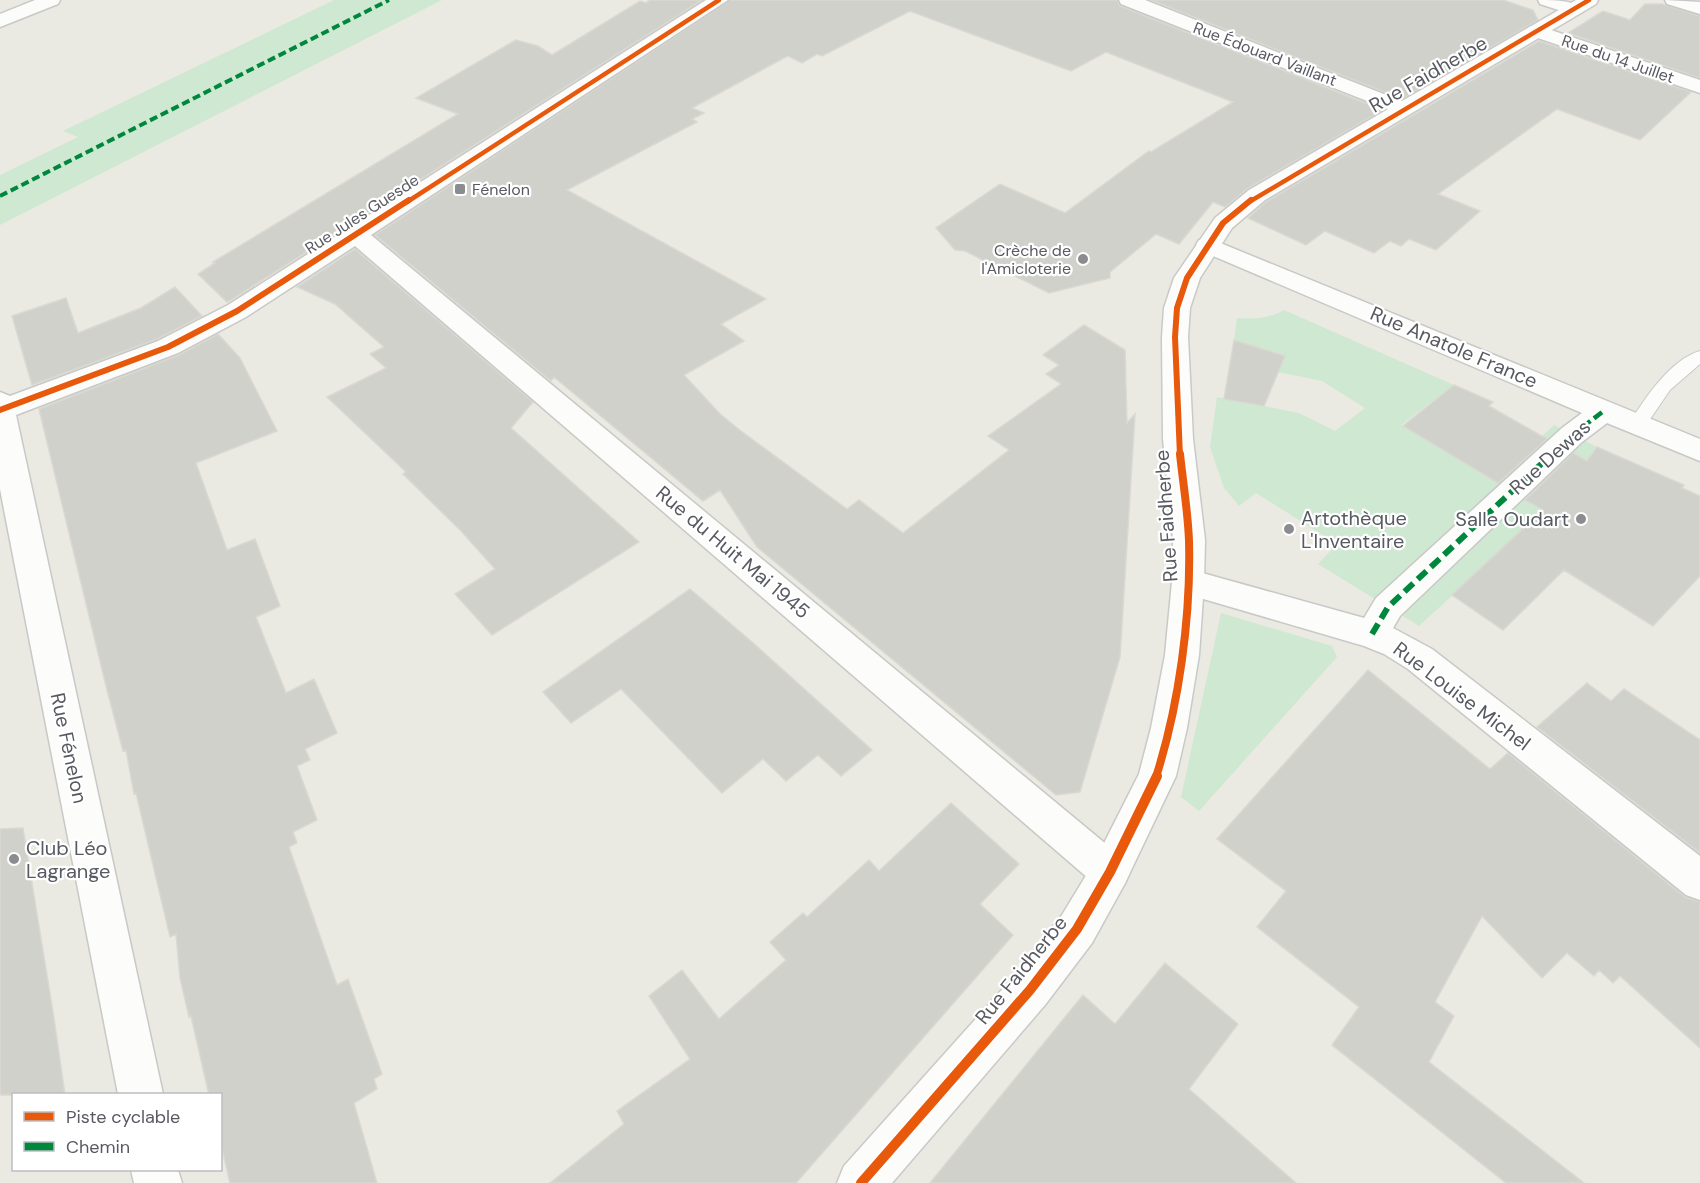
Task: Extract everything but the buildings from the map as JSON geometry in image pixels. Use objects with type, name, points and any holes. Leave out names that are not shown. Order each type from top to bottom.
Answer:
[{"type":"street","points":[[0,21],[51,0]]},
{"type":"street","name":"Rue Jules Guesde","points":[[1,407],[168,346],[203,330],[719,0]]},
{"type":"street","name":"Rue Édouard Vaillant","points":[[1128,0],[1402,108]]},
{"type":"street","points":[[1674,0],[1700,8]]},
{"type":"street","name":"Rue Faidherbe","points":[[861,1183],[1030,990],[1077,929],[1110,872],[1157,776],[1169,728],[1182,655],[1188,582],[1189,540],[1178,440],[1175,337],[1181,294],[1187,278],[1223,223],[1241,207],[1402,108],[1536,32],[1570,3]]},
{"type":"street","name":"Rue du 14 Juillet","points":[[1536,32],[1700,87]]},
{"type":"street","name":"Rue du Huit Mai 1945","points":[[355,234],[1110,872]]},
{"type":"street","name":"Rue Anatole France","points":[[1208,244],[1700,451]]},
{"type":"street","name":"Rue Fénelon","points":[[1,407],[5,438],[140,1093]]},
{"type":"street","name":"Rue Dewas","points":[[1372,634],[1388,607],[1572,435],[1605,410]]},
{"type":"street","name":"Rue Louise Michel","points":[[1188,582],[1372,634],[1396,644],[1420,659],[1700,881]]},
{"type":"lane","points":[[1638,424],[1653,397],[1689,363],[1700,356]]},
{"type":"green space","points":[[334,0],[442,0],[0,225],[0,175],[78,137],[63,131]]},
{"type":"green space","points":[[1284,310],[1454,385],[1401,425],[1479,472],[1513,463],[1554,425],[1597,447],[1564,493],[1419,626],[1318,564],[1337,544],[1256,493],[1239,506],[1224,488],[1210,447],[1217,397],[1299,413],[1335,431],[1365,408],[1322,381],[1278,372],[1285,356],[1234,340],[1237,318],[1261,318]]},
{"type":"green space","points":[[1221,613],[1332,646],[1337,657],[1199,811],[1181,797]]},
{"type":"marked path","points":[[0,196],[389,0]]},
{"type":"marked path","points":[[1372,634],[1388,607],[1572,435],[1605,410]]},
{"type":"cycle path","points":[[0,410],[168,347],[237,311],[719,0]]},
{"type":"cycle path","points":[[861,1183],[1030,990],[1077,929],[1110,872],[1157,776],[1169,728],[1182,655],[1188,582],[1189,540],[1178,439],[1175,337],[1177,308],[1187,278],[1223,223],[1257,195],[1589,0]]},
{"type":"place","name":"Fénelon","points":[[460,189]]},
{"type":"place","name":"Crèche de l'Amicloterie","points":[[1083,259]]},
{"type":"place","name":"Salle Oudart","points":[[1581,519]]},
{"type":"place","name":"Artothèque L'Inventaire","points":[[1289,529]]},
{"type":"place","name":"Club Léo Lagrange","points":[[14,859]]}]
